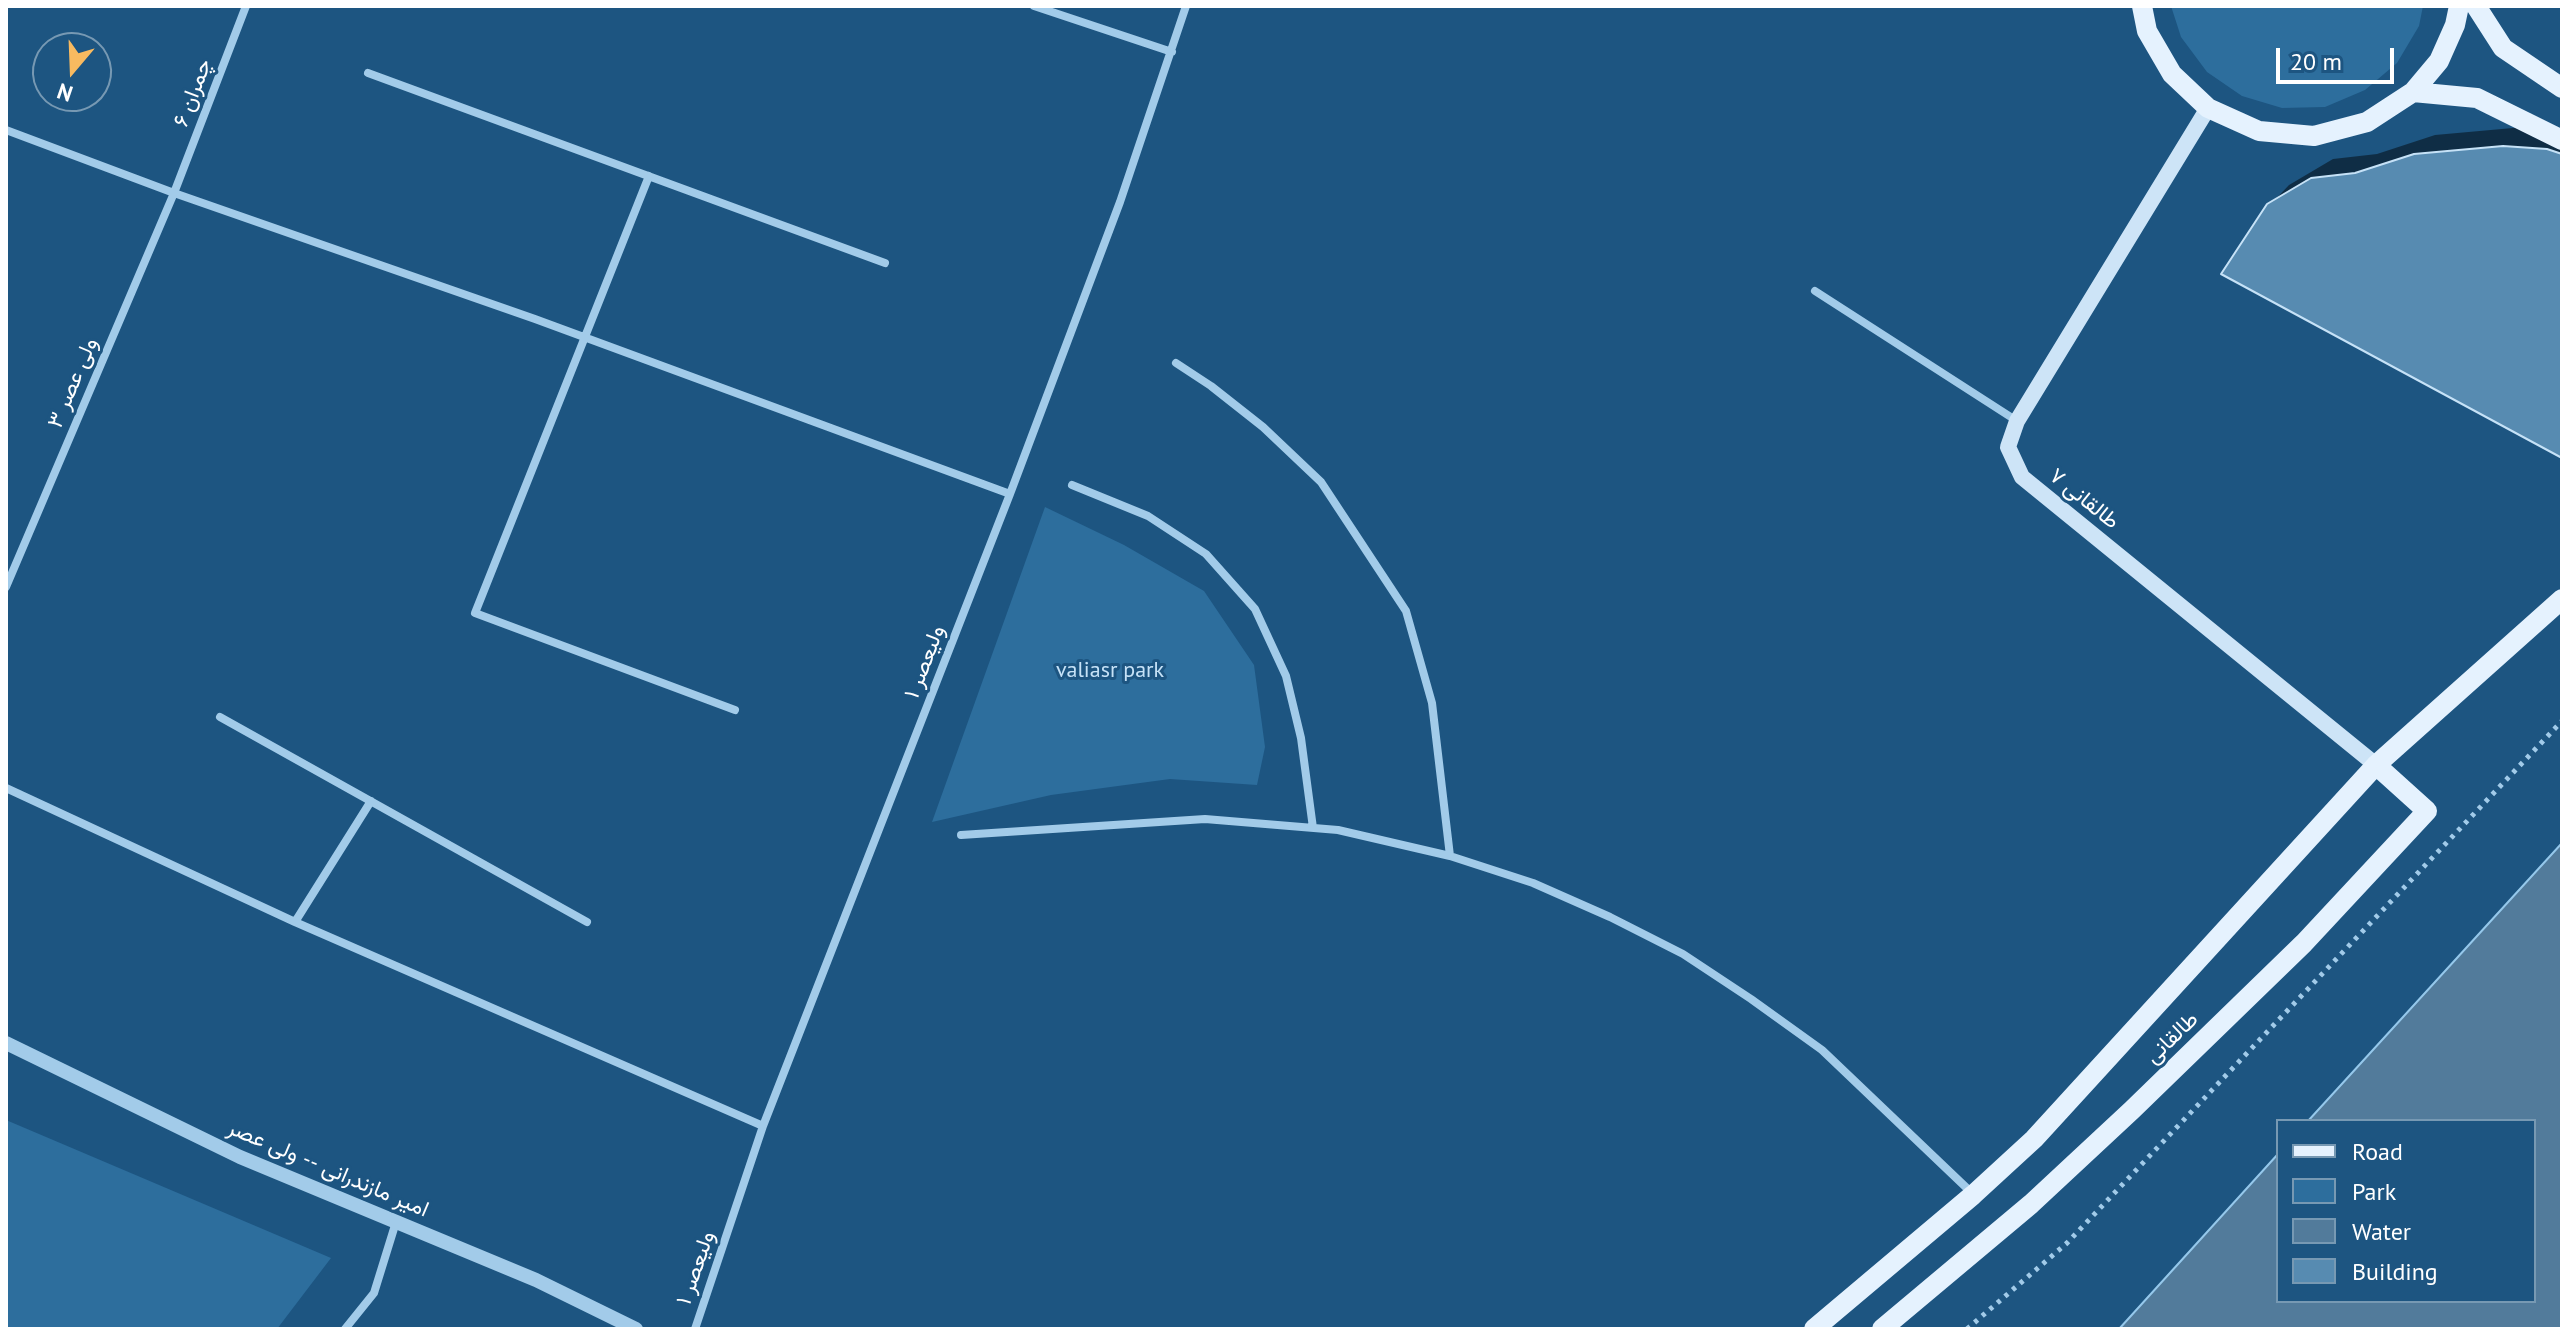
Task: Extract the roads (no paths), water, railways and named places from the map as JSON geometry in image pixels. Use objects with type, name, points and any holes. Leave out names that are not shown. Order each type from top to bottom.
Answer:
[{"type":"main road","points":[[2142,6],[2147,31],[2172,74],[2208,108],[2259,131],[2314,136],[2367,122],[2413,92],[2439,61],[2455,25],[2459,6]]},
{"type":"main road","points":[[2476,6],[2503,48],[2562,88]]},
{"type":"main road","points":[[2413,92],[2477,98],[2562,140]]},
{"type":"main road","name":"طالقانی ۷","points":[[2208,108],[2017,421],[2008,447],[2022,477],[2376,765]]},
{"type":"main road","name":"طالقانی","points":[[1814,1329],[1973,1195],[2034,1139],[2376,765],[2562,599]]},
{"type":"main road","name":"طالقانی","points":[[1882,1329],[2031,1204],[2132,1110],[2304,943],[2427,811],[2376,765]]},
{"type":"street","name":"چمران ۶","points":[[174,193],[246,6]]},
{"type":"street","points":[[1034,6],[1172,52]]},
{"type":"street","name":"ولیعصر ۱","points":[[695,1329],[763,1126],[1010,494],[1120,202],[1186,6]]},
{"type":"street","points":[[368,73],[885,263]]},
{"type":"street","points":[[6,130],[1010,494]]},
{"type":"street","points":[[649,176],[475,613],[735,710]]},
{"type":"street","name":"ولی عصر ۳","points":[[6,587],[174,193]]},
{"type":"street","points":[[1815,291],[2017,421]]},
{"type":"street","points":[[1176,363],[1263,427],[1321,482],[1406,611],[1432,703],[1450,856]]},
{"type":"street","points":[[1072,485],[1148,516],[1206,554],[1255,609],[1286,676],[1301,738],[1313,828]]},
{"type":"street","points":[[220,717],[587,922]]},
{"type":"street","points":[[6,788],[295,922],[763,1126]]},
{"type":"street","points":[[295,922],[371,801]]},
{"type":"street","points":[[961,835],[1205,819],[1338,830],[1450,856],[1533,883],[1683,954],[1751,999],[1822,1050],[1973,1195]]},
{"type":"street","name":"امیر مازندرانی -- ولی عصر","points":[[6,1043],[240,1157],[536,1280],[636,1329]]},
{"type":"street","points":[[345,1329],[374,1293],[396,1222]]},
{"type":"water","points":[[2562,843],[2562,1329],[2119,1329],[2276,1156],[2276,1303],[2536,1303],[2536,1119],[2310,1119]]},
{"type":"park label","name":"valiasr park","points":[[1110,671]]}]
